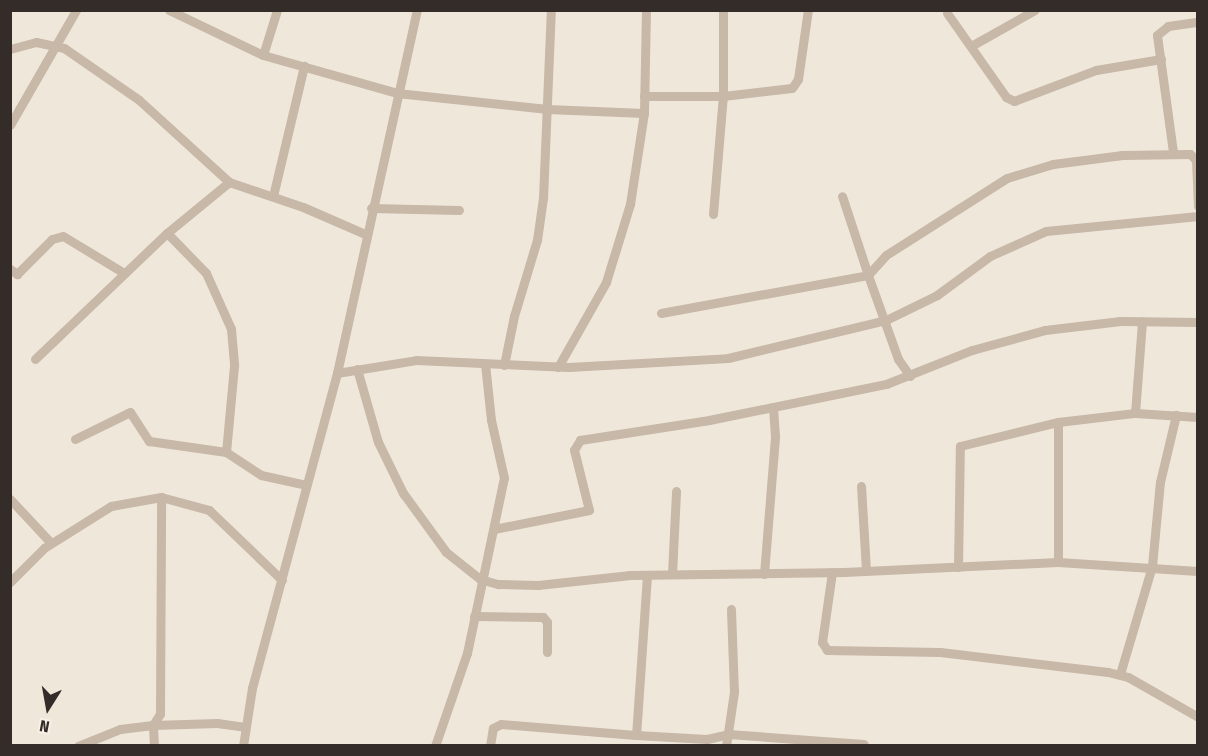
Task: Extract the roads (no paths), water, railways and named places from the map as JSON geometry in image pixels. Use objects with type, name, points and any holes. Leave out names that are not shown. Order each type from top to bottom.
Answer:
[{"type":"street","points":[[10,125],[58,45],[76,10]]},
{"type":"street","points":[[169,10],[263,55],[397,93],[548,109],[644,112]]},
{"type":"street","points":[[263,55],[277,10]]},
{"type":"street","points":[[243,746],[245,728],[282,580],[337,373],[365,234],[417,10]]},
{"type":"street","points":[[504,365],[514,316],[537,240],[543,198],[551,10]]},
{"type":"street","points":[[558,367],[594,308],[616,252],[632,193],[644,112],[646,10]]},
{"type":"street","points":[[713,214],[723,96],[723,10]]},
{"type":"street","points":[[644,96],[723,96],[781,91],[796,85],[808,10]]},
{"type":"street","points":[[971,46],[1035,10]]},
{"type":"street","points":[[947,13],[1006,97],[1018,101],[1096,70],[1161,59]]},
{"type":"street","points":[[1173,152],[1159,31],[1197,22]]},
{"type":"street","points":[[10,49],[36,42],[58,45],[139,100],[229,182],[273,196],[365,234]]},
{"type":"street","points":[[273,196],[304,66]]},
{"type":"street","points":[[661,314],[868,275],[901,245],[1020,172],[1064,162],[1173,152],[1195,158],[1197,206]]},
{"type":"street","points":[[35,359],[167,233],[229,182]]},
{"type":"street","points":[[842,196],[898,359],[910,376]]},
{"type":"street","points":[[371,208],[459,210]]},
{"type":"street","points":[[337,373],[416,360],[558,367],[698,362],[835,335],[886,320],[937,295],[990,256],[1046,231],[1197,216]]},
{"type":"street","points":[[167,233],[206,273],[231,329],[234,366],[226,452]]},
{"type":"street","points":[[13,275],[52,239],[63,236],[124,273]]},
{"type":"street","points":[[1135,413],[1142,321]]},
{"type":"street","points":[[494,529],[589,510],[574,450],[580,440],[773,407],[910,376],[1005,339],[1080,324],[1142,321],[1197,322]]},
{"type":"street","points":[[435,746],[467,653],[480,579],[494,529],[504,468],[491,420],[485,364]]},
{"type":"street","points":[[357,369],[390,472],[446,552],[480,579],[513,585],[647,575],[866,571],[1058,562],[1152,566],[1197,571]]},
{"type":"street","points":[[764,574],[775,436],[773,407]]},
{"type":"street","points":[[75,439],[130,412],[149,441],[226,452],[261,475],[306,486]]},
{"type":"street","points":[[957,567],[960,446],[1058,422],[1135,413],[1197,417]]},
{"type":"street","points":[[1120,674],[1152,566],[1160,482],[1176,415]]},
{"type":"street","points":[[1058,422],[1058,562]]},
{"type":"street","points":[[861,486],[866,571]]},
{"type":"street","points":[[672,574],[676,491]]},
{"type":"street","points":[[10,582],[51,543],[111,506],[161,497],[209,510],[282,580]]},
{"type":"street","points":[[154,746],[153,725],[160,714],[161,497]]},
{"type":"street","points":[[10,499],[51,543]]},
{"type":"street","points":[[832,572],[822,642],[827,650],[940,652],[1120,674],[1197,717]]},
{"type":"street","points":[[636,735],[647,575]]},
{"type":"street","points":[[726,746],[734,692],[731,609]]},
{"type":"street","points":[[474,616],[543,617],[547,622],[547,652]]},
{"type":"street","points":[[78,746],[120,729],[153,725],[217,723],[245,728]]},
{"type":"street","points":[[490,746],[493,728],[501,724],[707,739],[728,734],[864,744]]}]
